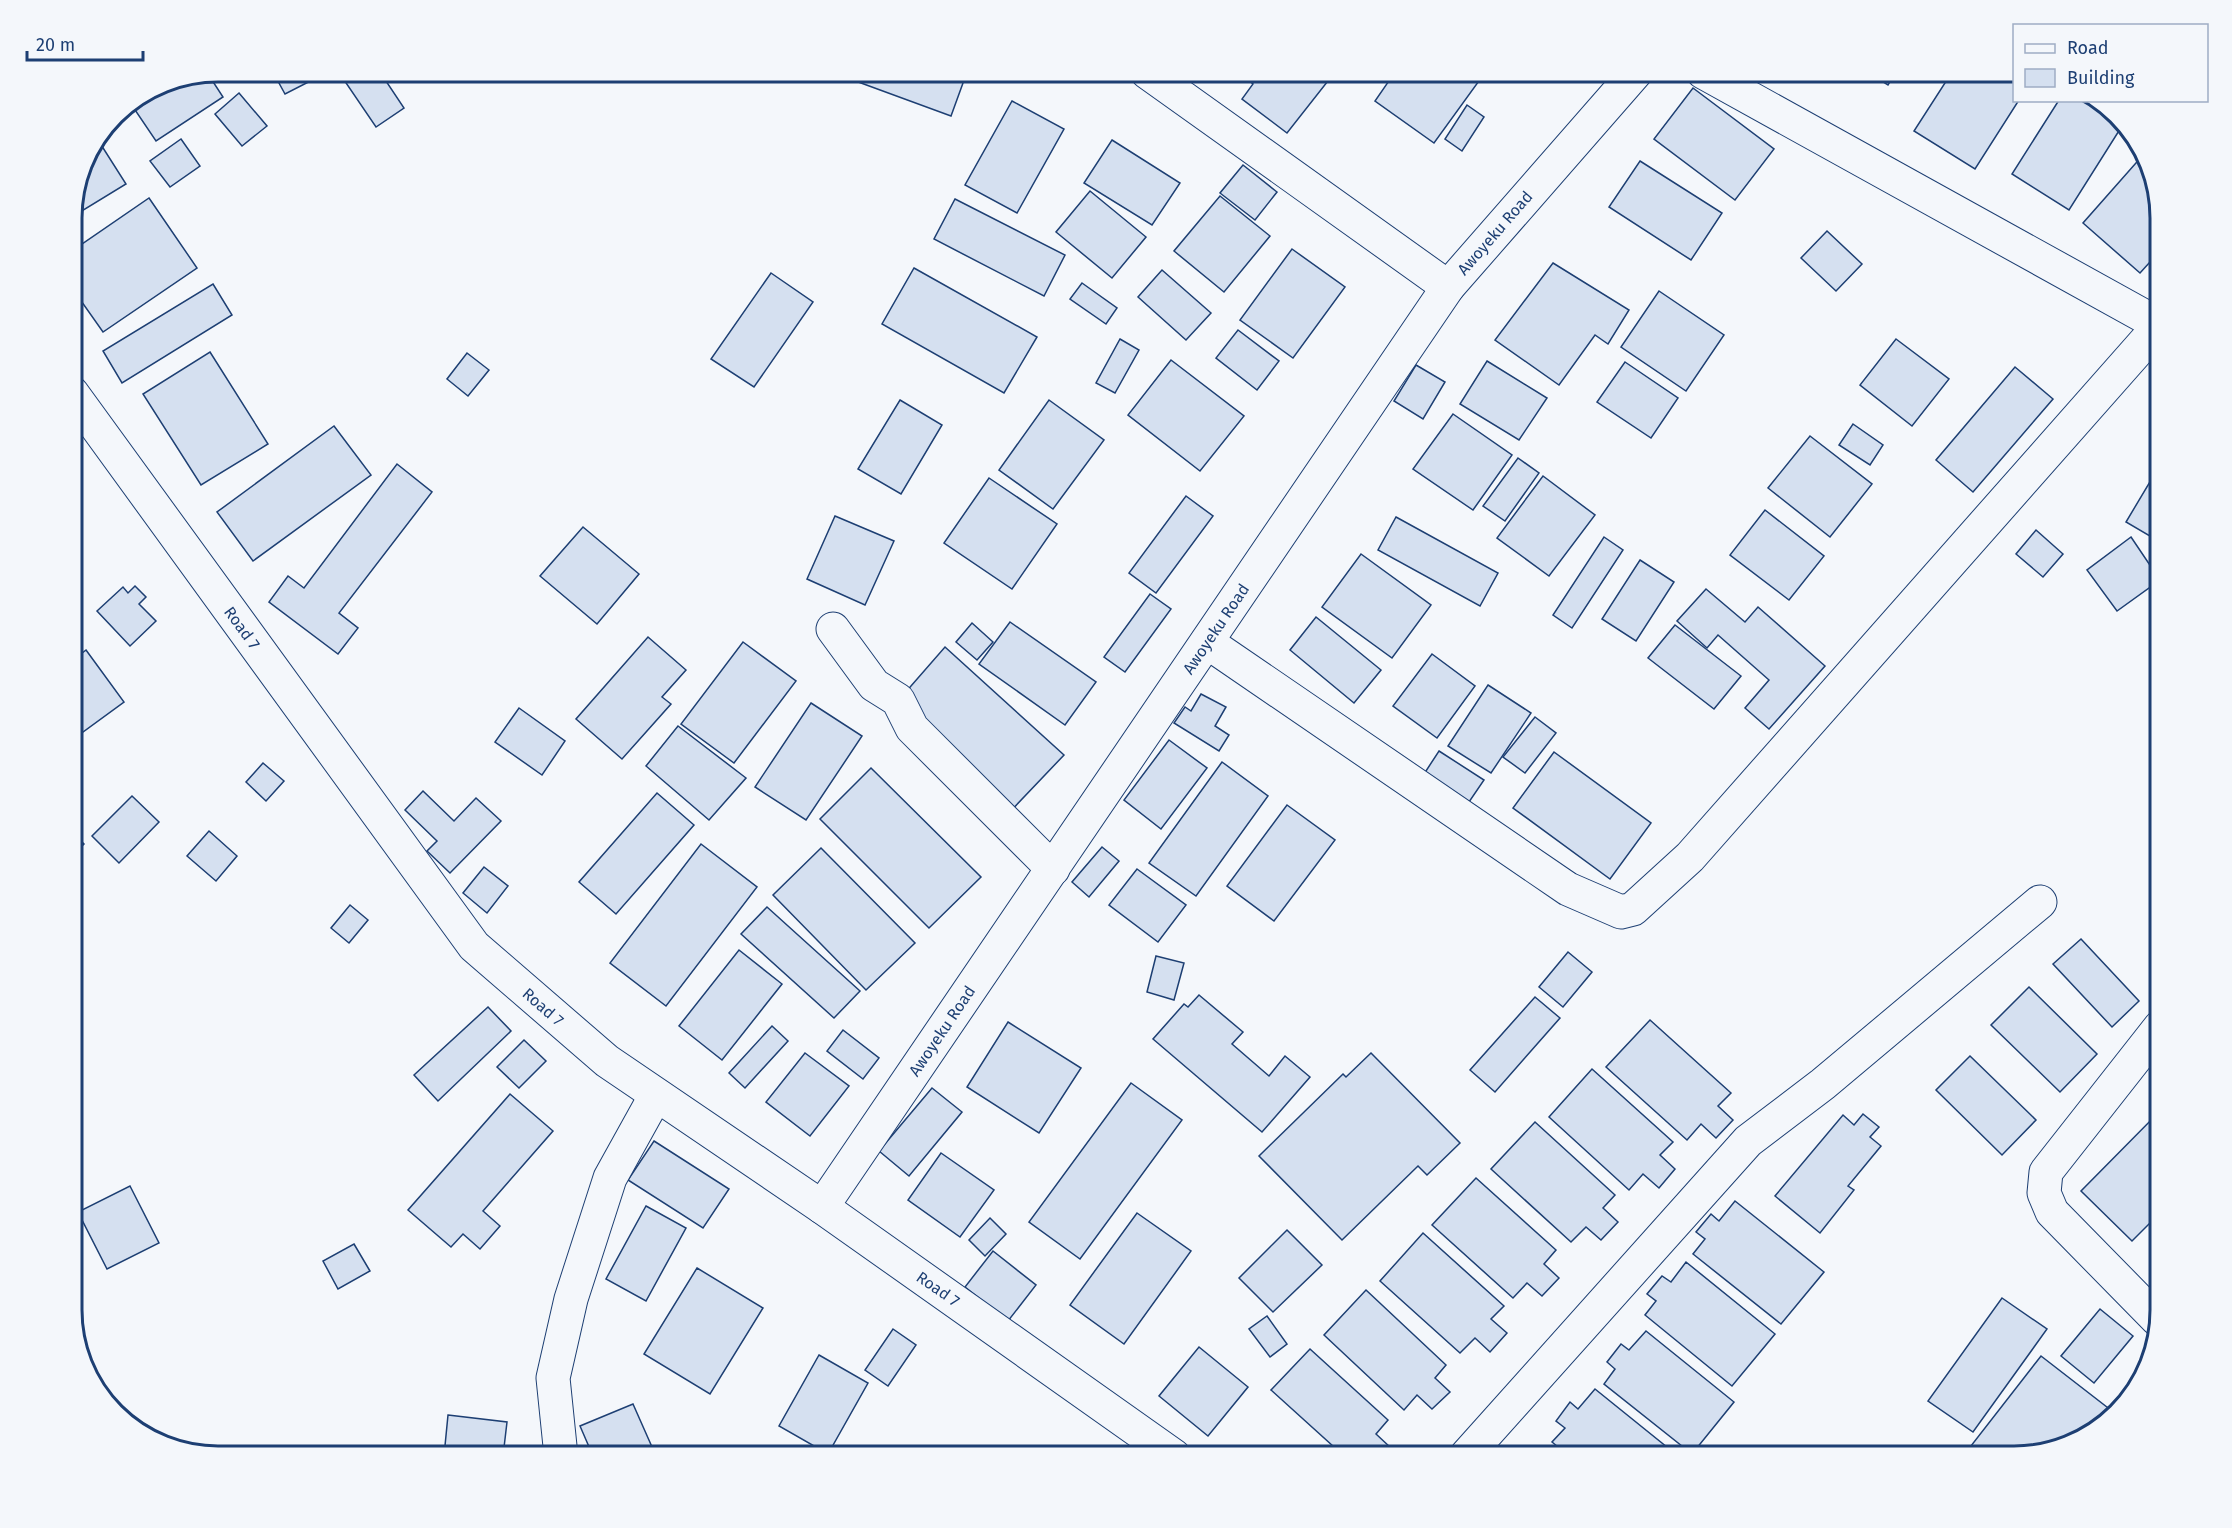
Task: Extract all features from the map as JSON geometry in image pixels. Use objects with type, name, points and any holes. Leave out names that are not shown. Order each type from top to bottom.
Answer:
[{"type":"street","points":[[1161,82],[1448,287]]},
{"type":"street","name":"Awoyeku Road","points":[[822,1207],[1448,287],[1627,82]]},
{"type":"street","points":[[1721,82],[2150,319]]},
{"type":"street","points":[[1208,642],[1568,889],[1620,912],[1633,909],[1690,857],[2150,336]]},
{"type":"street","name":"Road 7","points":[[83,408],[474,946],[600,1055],[822,1207],[1160,1446]]},
{"type":"street","points":[[833,629],[874,685],[898,700],[912,728],[1053,868]]},
{"type":"street","points":[[1475,1446],[1748,1141],[1823,1084],[2040,902]]},
{"type":"street","points":[[2150,1040],[2046,1173],[2044,1193],[2052,1212],[2150,1312]]},
{"type":"street","points":[[560,1446],[553,1378],[571,1299],[610,1178],[656,1095]]},
{"type":"building","points":[[278,82],[308,82],[285,94]]},
{"type":"building","points":[[345,82],[387,82],[404,108],[376,127]]},
{"type":"building","points":[[858,82],[963,82],[951,116]]},
{"type":"building","points":[[1250,82],[1327,82],[1287,133],[1242,99],[1253,84]]},
{"type":"building","points":[[1388,82],[1478,82],[1434,143],[1375,101]]},
{"type":"building","points":[[1946,82],[2013,82],[2013,102],[2018,102],[1975,169],[1914,131]]},
{"type":"building","points":[[214,83],[223,97],[156,141],[136,111],[167,93],[192,85]]},
{"type":"building","points":[[1693,88],[1774,149],[1735,200],[1654,139]]},
{"type":"building","points":[[239,93],[267,126],[242,146],[215,114]]},
{"type":"building","points":[[1012,101],[1064,129],[1017,213],[965,185]]},
{"type":"building","points":[[2058,102],[2083,102],[2089,105],[2110,122],[2118,132],[2069,210],[2012,174]]},
{"type":"building","points":[[1467,105],[1484,117],[1462,151],[1445,139]]},
{"type":"building","points":[[181,139],[200,166],[170,187],[150,161]]},
{"type":"building","points":[[1112,140],[1180,183],[1152,225],[1084,183]]},
{"type":"building","points":[[103,147],[126,184],[83,210],[87,184]]},
{"type":"building","points":[[1640,161],[1722,213],[1691,260],[1609,207]]},
{"type":"building","points":[[2137,162],[2145,184],[2148,201],[2150,262],[2140,273],[2083,223]]},
{"type":"building","points":[[1243,165],[1277,192],[1255,220],[1220,193]]},
{"type":"building","points":[[1090,191],[1146,237],[1112,278],[1056,232]]},
{"type":"building","points":[[1220,196],[1270,236],[1224,292],[1174,251]]},
{"type":"building","points":[[149,198],[197,268],[103,332],[83,304],[83,243]]},
{"type":"building","points":[[955,199],[1065,255],[1044,296],[934,239]]},
{"type":"building","points":[[1827,231],[1862,264],[1836,291],[1801,258]]},
{"type":"building","points":[[1292,249],[1345,287],[1293,358],[1240,320]]},
{"type":"building","points":[[1553,263],[1629,310],[1608,344],[1595,335],[1559,385],[1495,340]]},
{"type":"building","points":[[914,268],[1037,337],[1004,393],[882,324]]},
{"type":"building","points":[[1162,270],[1211,313],[1186,340],[1138,297]]},
{"type":"building","points":[[771,273],[813,302],[754,387],[711,359]]},
{"type":"building","points":[[1082,283],[1117,308],[1106,324],[1070,299]]},
{"type":"building","points":[[213,284],[232,315],[122,383],[103,351]]},
{"type":"building","points":[[1659,291],[1724,335],[1686,391],[1621,347]]},
{"type":"building","points":[[1238,330],[1279,361],[1257,390],[1216,358]]},
{"type":"building","points":[[1120,339],[1139,350],[1115,393],[1096,383]]},
{"type":"building","points":[[1896,339],[1949,379],[1912,426],[1860,385]]},
{"type":"building","points":[[210,352],[268,444],[201,485],[143,394]]},
{"type":"building","points":[[467,353],[489,370],[468,396],[447,379]]},
{"type":"building","points":[[1171,360],[1244,416],[1200,471],[1128,415]]},
{"type":"building","points":[[1487,361],[1547,398],[1519,440],[1460,404]]},
{"type":"building","points":[[1625,362],[1678,398],[1651,438],[1597,402]]},
{"type":"building","points":[[1416,365],[1445,382],[1423,419],[1394,401]]},
{"type":"building","points":[[2015,367],[2053,399],[1973,492],[1936,460]]},
{"type":"building","points":[[900,400],[942,425],[901,494],[858,469]]},
{"type":"building","points":[[1049,400],[1104,440],[1053,509],[999,470]]},
{"type":"building","points":[[1453,414],[1512,455],[1473,510],[1413,469]]},
{"type":"building","points":[[1853,424],[1883,445],[1870,465],[1839,445]]},
{"type":"building","points":[[334,426],[371,475],[253,561],[217,512]]},
{"type":"building","points":[[1810,436],[1872,484],[1830,537],[1768,488]]},
{"type":"building","points":[[1518,458],[1539,473],[1505,521],[1483,506]]},
{"type":"building","points":[[397,464],[432,492],[339,613],[358,628],[338,654],[269,602],[288,576],[304,588]]},
{"type":"building","points":[[1543,476],[1595,515],[1549,576],[1497,538]]},
{"type":"building","points":[[989,478],[1057,524],[1012,589],[944,543]]},
{"type":"building","points":[[2150,482],[2150,536],[2126,522]]},
{"type":"building","points":[[1186,496],[1213,516],[1156,593],[1129,573]]},
{"type":"building","points":[[1765,510],[1824,556],[1789,600],[1730,555]]},
{"type":"building","points":[[835,516],[894,541],[865,605],[807,579]]},
{"type":"building","points":[[1396,517],[1498,573],[1480,606],[1378,550]]},
{"type":"building","points":[[583,527],[639,574],[597,624],[540,576]]},
{"type":"building","points":[[2036,530],[2063,554],[2043,577],[2016,554]]},
{"type":"building","points":[[1604,537],[1623,550],[1572,628],[1553,615]]},
{"type":"building","points":[[2131,537],[2150,565],[2150,587],[2117,611],[2087,570]]},
{"type":"building","points":[[1361,554],[1431,605],[1392,658],[1322,607]]},
{"type":"building","points":[[1640,560],[1674,582],[1636,641],[1602,619]]},
{"type":"building","points":[[135,586],[146,597],[139,604],[156,621],[130,646],[97,611],[123,587],[128,593]]},
{"type":"building","points":[[1706,589],[1745,622],[1758,607],[1825,666],[1769,729],[1745,708],[1769,680],[1718,635],[1707,648],[1677,621]]},
{"type":"building","points":[[1150,594],[1171,609],[1125,672],[1104,657]]},
{"type":"building","points":[[1316,617],[1381,670],[1354,703],[1290,650]]},
{"type":"building","points":[[1010,622],[1096,682],[1065,725],[979,664]]},
{"type":"building","points":[[972,623],[993,642],[977,660],[956,642]]},
{"type":"building","points":[[1675,625],[1741,676],[1714,709],[1648,658]]},
{"type":"building","points":[[648,637],[686,670],[662,697],[671,704],[622,759],[576,719]]},
{"type":"building","points":[[743,642],[796,681],[734,763],[681,724]]},
{"type":"building","points":[[945,647],[1064,755],[1005,817],[904,694]]},
{"type":"building","points":[[86,650],[124,702],[83,732],[83,652]]},
{"type":"building","points":[[1432,654],[1475,686],[1437,738],[1393,706]]},
{"type":"building","points":[[1488,685],[1531,713],[1491,773],[1448,746]]},
{"type":"building","points":[[1201,694],[1226,707],[1215,726],[1229,735],[1219,751],[1174,723],[1185,707],[1191,711]]},
{"type":"building","points":[[811,703],[862,736],[806,820],[755,787]]},
{"type":"building","points":[[519,708],[565,741],[542,775],[495,742]]},
{"type":"building","points":[[1535,717],[1556,733],[1525,773],[1503,757]]},
{"type":"building","points":[[678,726],[746,778],[709,820],[646,766]]},
{"type":"building","points":[[1169,740],[1207,768],[1161,829],[1124,800]]},
{"type":"building","points":[[1439,751],[1484,780],[1469,802],[1424,774]]},
{"type":"building","points":[[1554,752],[1651,823],[1610,879],[1513,808]]},
{"type":"building","points":[[1222,762],[1268,796],[1196,896],[1149,863]]},
{"type":"building","points":[[263,763],[284,781],[266,801],[246,782]]},
{"type":"building","points":[[871,768],[981,877],[929,928],[820,819]]},
{"type":"building","points":[[423,791],[454,821],[476,798],[501,821],[450,873],[427,851],[437,841],[405,810]]},
{"type":"building","points":[[657,793],[694,825],[616,914],[579,882]]},
{"type":"building","points":[[132,796],[159,822],[119,863],[92,836]]},
{"type":"building","points":[[1287,805],[1335,840],[1274,921],[1227,886]]},
{"type":"building","points":[[209,831],[237,856],[216,881],[187,856]]},
{"type":"building","points":[[701,844],[757,887],[666,1006],[610,963]]},
{"type":"building","points":[[1102,847],[1119,861],[1089,897],[1072,882]]},
{"type":"building","points":[[821,848],[915,943],[866,990],[773,895]]},
{"type":"building","points":[[484,867],[508,886],[487,913],[463,893]]},
{"type":"building","points":[[1137,869],[1186,905],[1158,942],[1109,905]]},
{"type":"building","points":[[350,905],[368,920],[349,943],[331,928]]},
{"type":"building","points":[[767,907],[860,991],[834,1018],[741,934]]},
{"type":"building","points":[[2081,939],[2139,1001],[2112,1027],[2053,964]]},
{"type":"building","points":[[739,950],[782,984],[722,1060],[679,1026]]},
{"type":"building","points":[[1568,952],[1592,972],[1563,1007],[1539,987]]},
{"type":"building","points":[[1156,956],[1184,963],[1174,1000],[1147,992]]},
{"type":"building","points":[[2029,987],[2097,1054],[2060,1092],[1991,1025]]},
{"type":"building","points":[[1199,995],[1243,1032],[1232,1044],[1269,1076],[1285,1056],[1310,1077],[1262,1132],[1153,1039],[1184,1004],[1188,1007]]},
{"type":"building","points":[[1535,997],[1560,1018],[1495,1092],[1470,1070]]},
{"type":"building","points":[[488,1007],[511,1031],[438,1101],[414,1075]]},
{"type":"building","points":[[1650,1020],[1731,1093],[1718,1106],[1733,1120],[1716,1138],[1701,1124],[1687,1140],[1606,1067]]},
{"type":"building","points":[[1008,1022],[1081,1068],[1039,1133],[967,1087]]},
{"type":"building","points":[[772,1026],[788,1041],[745,1088],[729,1073]]},
{"type":"building","points":[[843,1030],[879,1058],[863,1079],[827,1051]]},
{"type":"building","points":[[524,1040],[546,1061],[519,1088],[497,1067]]},
{"type":"building","points":[[805,1053],[849,1086],[810,1136],[766,1102]]},
{"type":"building","points":[[1371,1053],[1460,1143],[1427,1175],[1418,1166],[1342,1240],[1259,1156],[1343,1074],[1346,1077]]},
{"type":"building","points":[[1970,1056],[2036,1120],[2002,1155],[1936,1090]]},
{"type":"building","points":[[1592,1069],[1673,1142],[1660,1155],[1675,1169],[1659,1188],[1643,1174],[1629,1190],[1549,1117]]},
{"type":"building","points":[[1131,1083],[1182,1120],[1080,1259],[1029,1222]]},
{"type":"building","points":[[932,1088],[962,1112],[909,1176],[879,1151]]},
{"type":"building","points":[[510,1094],[553,1131],[483,1211],[500,1226],[480,1249],[463,1234],[451,1247],[408,1210]]},
{"type":"building","points":[[1863,1114],[1879,1127],[1870,1137],[1881,1146],[1848,1186],[1854,1190],[1820,1233],[1775,1196],[1843,1115],[1854,1125]]},
{"type":"building","points":[[2150,1121],[2150,1223],[2132,1241],[2081,1191]]},
{"type":"building","points":[[1535,1122],[1615,1195],[1603,1208],[1618,1222],[1601,1240],[1586,1227],[1571,1242],[1491,1169]]},
{"type":"building","points":[[654,1141],[729,1189],[703,1228],[628,1180]]},
{"type":"building","points":[[941,1153],[994,1190],[960,1237],[908,1200]]},
{"type":"building","points":[[1476,1178],[1556,1250],[1544,1264],[1559,1278],[1542,1296],[1527,1283],[1513,1298],[1432,1225]]},
{"type":"building","points":[[130,1186],[159,1243],[107,1269],[83,1222],[83,1210]]},
{"type":"building","points":[[1735,1201],[1824,1272],[1781,1324],[1693,1254],[1705,1239],[1696,1232],[1711,1214],[1719,1221]]},
{"type":"building","points":[[646,1206],[686,1228],[646,1301],[606,1279]]},
{"type":"building","points":[[1137,1213],[1191,1251],[1124,1344],[1070,1305]]},
{"type":"building","points":[[990,1218],[1006,1234],[985,1256],[969,1240]]},
{"type":"building","points":[[1287,1230],[1322,1265],[1273,1312],[1239,1278]]},
{"type":"building","points":[[1423,1233],[1504,1306],[1491,1319],[1507,1333],[1490,1352],[1475,1338],[1460,1353],[1380,1281]]},
{"type":"building","points":[[354,1244],[370,1271],[338,1289],[323,1261]]},
{"type":"building","points":[[993,1251],[1036,1285],[1008,1321],[965,1287]]},
{"type":"building","points":[[1686,1262],[1775,1334],[1732,1386],[1645,1315],[1656,1301],[1647,1294],[1662,1276],[1671,1282]]},
{"type":"building","points":[[697,1268],[763,1308],[710,1394],[644,1354]]},
{"type":"building","points":[[1366,1290],[1446,1365],[1435,1378],[1450,1392],[1432,1409],[1417,1395],[1404,1410],[1324,1335]]},
{"type":"building","points":[[2002,1298],[2047,1329],[1973,1432],[1928,1401]]},
{"type":"building","points":[[2100,1309],[2133,1336],[2094,1383],[2061,1356]]},
{"type":"building","points":[[1267,1316],[1287,1344],[1270,1357],[1249,1329]]},
{"type":"building","points":[[893,1329],[916,1345],[888,1386],[865,1370]]},
{"type":"building","points":[[1646,1331],[1734,1402],[1698,1446],[1682,1446],[1604,1384],[1615,1369],[1607,1362],[1621,1344],[1629,1350]]},
{"type":"building","points":[[1199,1347],[1248,1387],[1208,1436],[1159,1396]]},
{"type":"building","points":[[1310,1349],[1388,1420],[1376,1434],[1389,1446],[1333,1446],[1271,1390]]},
{"type":"building","points":[[819,1355],[868,1383],[833,1446],[814,1446],[779,1426]]},
{"type":"building","points":[[2041,1356],[2107,1408],[2089,1423],[2048,1441],[2013,1446],[1971,1446]]},
{"type":"building","points":[[1595,1389],[1666,1446],[1557,1446],[1552,1442],[1565,1428],[1556,1421],[1570,1402],[1578,1409]]},
{"type":"building","points":[[633,1404],[652,1446],[589,1446],[580,1426]]},
{"type":"building","points":[[448,1415],[507,1422],[504,1446],[445,1446]]}]
